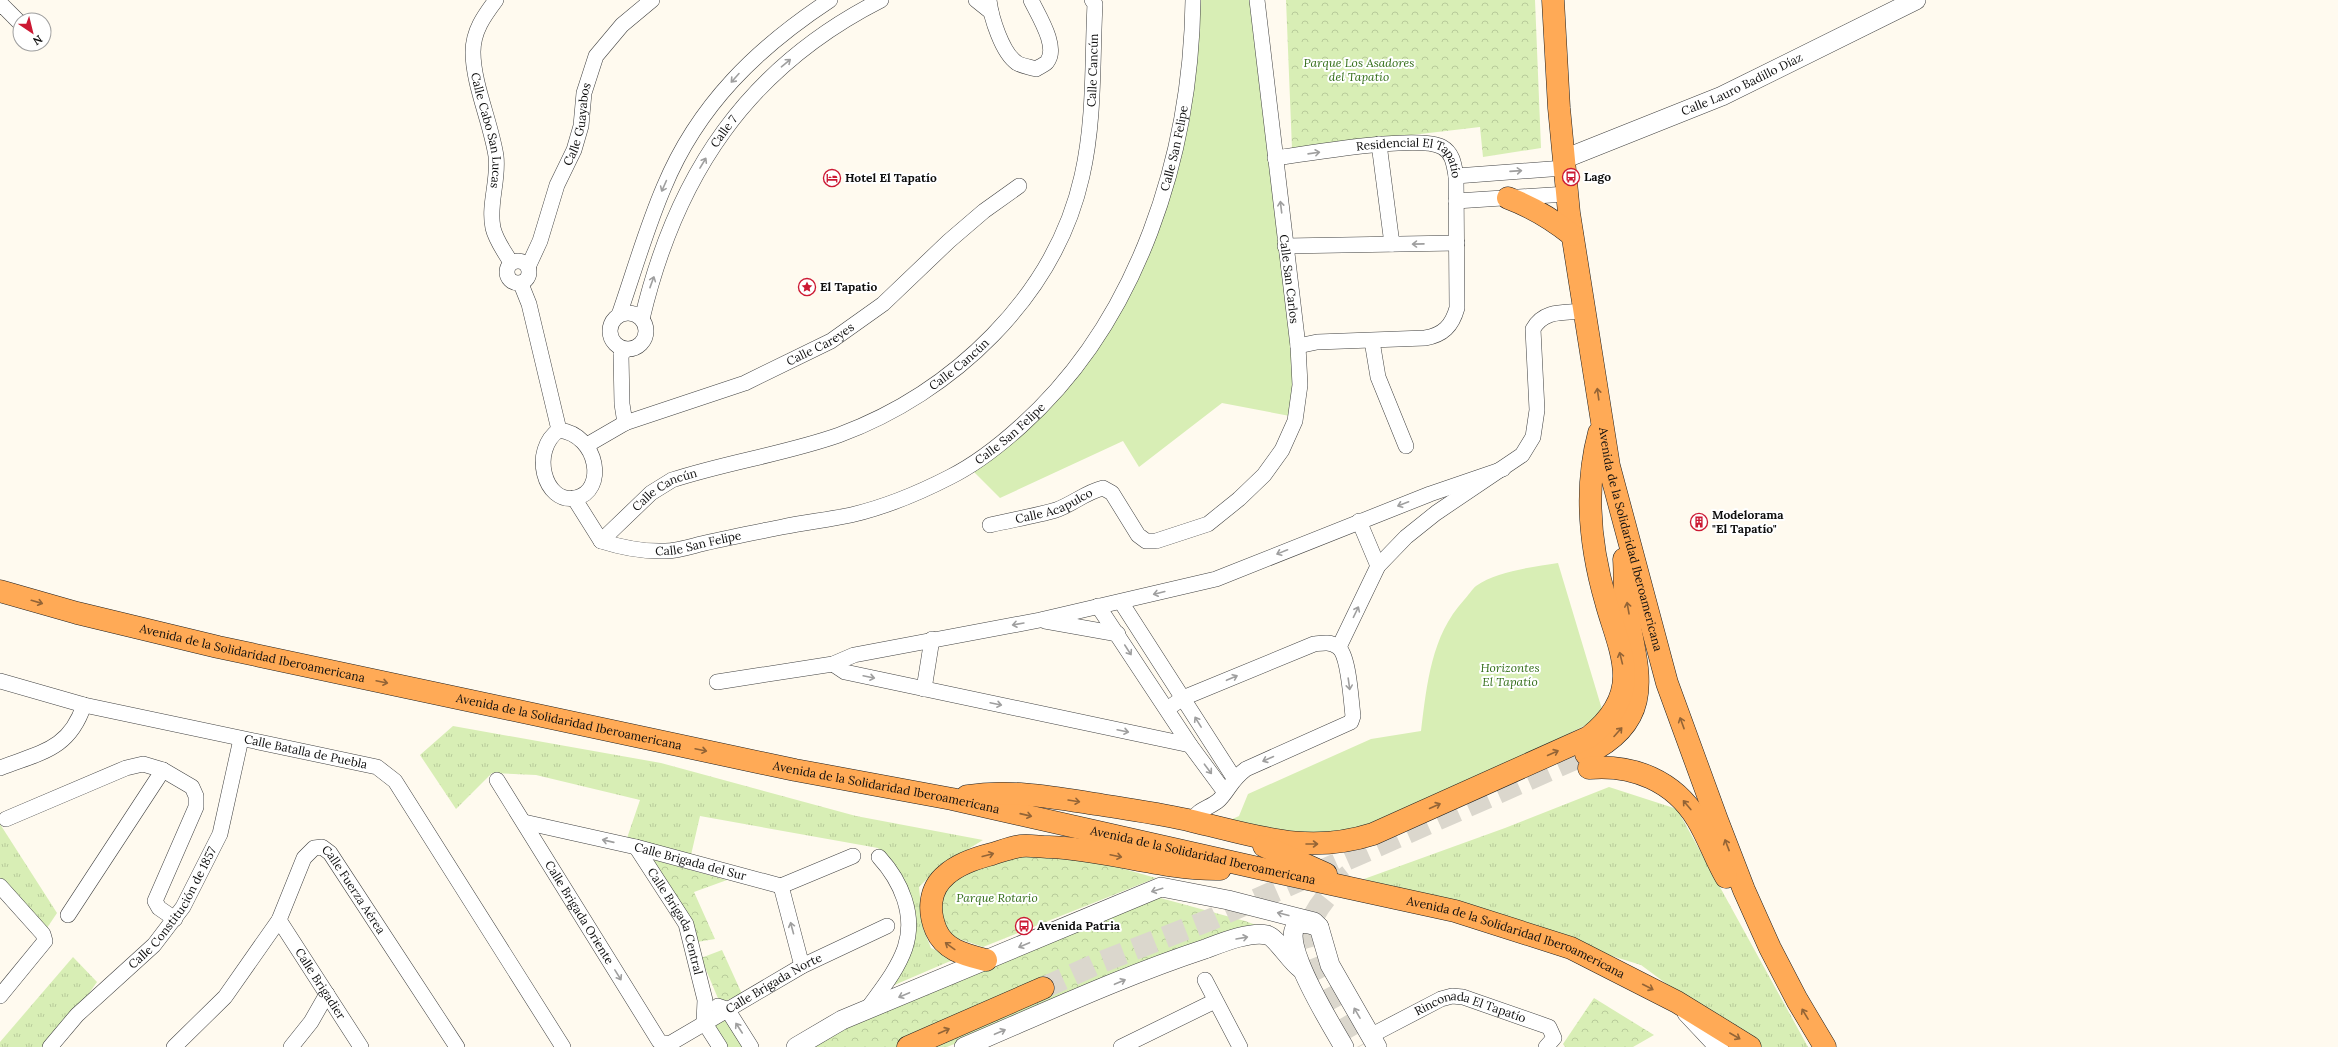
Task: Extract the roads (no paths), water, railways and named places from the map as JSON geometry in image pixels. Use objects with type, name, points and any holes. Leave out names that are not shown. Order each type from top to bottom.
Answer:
[{"type":"highway","name":"Avenida de la Solidaridad Iberoamericana","points":[[1554,0],[1564,164],[1572,235],[1609,466],[1623,521],[1669,688],[1744,890],[1770,948],[1797,1000],[1825,1047]]},
{"type":"highway","points":[[1508,198],[1531,207],[1553,220],[1572,235]]},
{"type":"highway","points":[[952,798],[992,792],[1034,794],[1191,821],[1232,832],[1293,843],[1326,844],[1358,839],[1373,834],[1580,741],[1604,724],[1616,706],[1622,690],[1624,676],[1622,659],[1599,576],[1591,523],[1592,464],[1602,422]]},
{"type":"highway","points":[[1623,521],[1625,596],[1638,666],[1638,690],[1635,702],[1625,724],[1588,761],[1640,772],[1663,784],[1682,800],[1698,820],[1724,874],[1770,948]]},
{"type":"highway","name":"Avenida de la Solidaridad Iberoamericana","points":[[0,591],[77,613],[218,647],[795,770],[952,798],[1258,868],[1456,911],[1571,948],[1677,1002],[1750,1047]]},
{"type":"highway","points":[[1232,832],[1366,892]]},
{"type":"highway","points":[[986,960],[962,954],[949,947],[939,937],[932,922],[930,909],[932,895],[938,882],[952,870],[981,856],[1022,846],[1080,848],[1142,862],[1196,870],[1258,868]]},
{"type":"highway","points":[[908,1047],[1043,988]]},
{"type":"street","name":"Calle Cabo San Lucas","points":[[496,0],[478,29],[473,52],[496,156],[493,228],[497,240],[511,263]]},
{"type":"street","name":"Calle Guayabos","points":[[528,267],[540,241],[557,184],[574,150],[581,126],[584,93],[596,56],[622,25],[652,0]]},
{"type":"street","name":"Calle 7","points":[[619,315],[650,221],[664,186],[681,151],[700,121],[718,96],[763,49],[794,23],[830,0]]},
{"type":"street","name":"Calle 7","points":[[642,319],[649,290],[671,225],[690,185],[739,110],[770,77],[798,53],[835,26],[881,0]]},
{"type":"street","points":[[976,0],[990,6],[1004,47],[1017,63],[1036,69],[1047,62],[1050,52],[1049,38],[1031,0]]},
{"type":"street","name":"Calle San Felipe","points":[[601,541],[630,550],[668,552],[784,526],[852,514],[875,508],[898,501],[952,477],[998,446],[1042,407],[1083,358],[1125,290],[1152,227],[1173,157],[1188,82],[1193,0]]},
{"type":"street","name":"Calle San Carlos","points":[[1208,524],[1239,499],[1264,475],[1282,450],[1295,421],[1300,384],[1298,346],[1257,0]]},
{"type":"street","name":"Calle Lauro Badillo Díaz","points":[[1564,164],[1722,96],[1916,0]]},
{"type":"street","name":"Calle Cancún","points":[[601,541],[651,493],[672,480],[837,435],[875,420],[954,371],[1012,315],[1057,246],[1072,212],[1082,175],[1093,90],[1096,1]]},
{"type":"street","points":[[0,2],[12,15]]},
{"type":"street","points":[[1380,144],[1392,244]]},
{"type":"street","name":"Residencial El Tapatío","points":[[1275,158],[1380,144],[1433,144],[1448,152],[1452,159],[1456,176],[1564,164]]},
{"type":"street","points":[[1298,346],[1317,342],[1372,341],[1430,337],[1448,328],[1453,321],[1457,308],[1456,176]]},
{"type":"street","name":"Calle Careyes","points":[[587,445],[625,423],[745,383],[831,341],[883,304],[961,231],[1018,186]]},
{"type":"street","name":"Residencial El Tapatío","points":[[1456,201],[1567,194]]},
{"type":"street","points":[[1285,246],[1457,243]]},
{"type":"street","points":[[519,261],[528,267],[528,279],[521,284],[512,283],[507,276],[506,270],[511,263],[519,261]]},
{"type":"street","points":[[521,284],[529,304],[559,430]]},
{"type":"street","points":[[1339,647],[1378,566],[1406,537],[1436,513],[1522,455],[1533,438],[1537,410],[1533,329],[1538,320],[1548,314],[1585,311]]},
{"type":"street","points":[[632,313],[642,319],[647,334],[644,342],[636,349],[625,350],[616,345],[611,338],[610,329],[613,320],[619,315],[632,313]]},
{"type":"street","points":[[1372,341],[1378,377],[1406,446]]},
{"type":"street","points":[[625,350],[621,355],[622,404],[625,423]]},
{"type":"street","points":[[559,430],[572,434],[587,445],[594,460],[594,476],[586,491],[574,498],[568,498],[556,492],[546,479],[543,471],[542,454],[546,444],[553,434],[559,430]]},
{"type":"street","points":[[717,682],[833,664],[854,655],[932,639],[1040,620],[1216,579],[1359,521],[1430,494],[1503,469]]},
{"type":"street","name":"Calle Acapulco","points":[[990,524],[1055,510],[1069,504],[1090,491],[1103,488],[1112,493],[1138,536],[1146,541],[1156,541],[1208,524]]},
{"type":"street","points":[[1430,494],[1436,513]]},
{"type":"street","points":[[574,498],[601,541]]},
{"type":"street","points":[[1359,521],[1378,566]]},
{"type":"street","points":[[1121,602],[1234,778]]},
{"type":"street","points":[[1098,606],[1118,634],[1190,745],[1224,791]]},
{"type":"street","points":[[1040,620],[1118,634]]},
{"type":"street","points":[[924,689],[932,639]]},
{"type":"street","points":[[1167,709],[1183,698],[1314,644],[1328,642],[1339,647],[1345,659],[1353,716],[1351,722],[1246,769],[1234,778],[1219,800],[1196,814],[1191,821]]},
{"type":"street","points":[[833,664],[845,672],[1190,745]]},
{"type":"street","name":"Calle Batalla de Puebla","points":[[0,682],[84,705],[377,767],[394,781],[563,1047]]},
{"type":"street","points":[[0,768],[51,747],[66,738],[78,724],[84,705]]},
{"type":"street","name":"Calle Constitución de 1857","points":[[50,1047],[77,1015],[154,945],[175,919],[196,885],[220,834],[240,739]]},
{"type":"street","points":[[6,819],[126,768],[142,764],[163,770],[192,787],[196,796],[196,807],[155,901],[159,908],[175,919]]},
{"type":"street","points":[[68,915],[163,770]]},
{"type":"street","name":"Calle Brigada Oriente","points":[[497,780],[659,1041],[664,1044]]},
{"type":"street","name":"Calle Brigada del Sur","points":[[524,822],[636,847],[781,886]]},
{"type":"street","name":"Calle Fuerza Aérea","points":[[174,1047],[225,997],[279,920],[304,858],[314,848],[322,847],[330,853],[457,1047]]},
{"type":"street","name":"Calle Brigada Central","points":[[636,847],[686,924],[705,1000],[704,1022]]},
{"type":"street","points":[[802,966],[781,886],[852,856]]},
{"type":"street","points":[[866,1010],[889,979],[905,947],[908,928],[906,902],[900,884],[879,857]]},
{"type":"street","points":[[0,886],[44,938],[43,945],[0,996]]},
{"type":"street","points":[[796,1047],[842,1020],[1161,887],[1228,900],[1314,922],[1319,927],[1330,965],[1374,1041]]},
{"type":"street","name":"Calle Brigadier","points":[[279,920],[361,1047]]},
{"type":"street","points":[[1319,927],[1303,923],[1295,928],[1292,933],[1300,968],[1344,1047]]},
{"type":"street","name":"Calle Brigada Norte","points":[[664,1044],[671,1043],[704,1022],[802,966],[887,926]]},
{"type":"street","points":[[964,1047],[1173,959],[1232,940],[1260,934],[1269,935],[1274,938],[1288,957],[1300,968]]},
{"type":"street","points":[[0,987],[21,971]]},
{"type":"street","points":[[1205,980],[1240,1047]]},
{"type":"street","points":[[291,1047],[311,1022],[327,994]]},
{"type":"street","name":"Rinconada El Tapatío","points":[[1374,1041],[1441,999],[1463,997],[1549,1027],[1554,1038],[1546,1047]]},
{"type":"street","points":[[705,1000],[727,1009],[752,1047]]},
{"type":"street","points":[[1121,1047],[1215,1001]]},
{"type":"street","points":[[1677,1002],[1719,1047]]},
{"type":"street","points":[[704,1022],[720,1047]]},
{"type":"tunnel","points":[[1043,988],[1099,963],[1212,919],[1586,754]]},
{"type":"tunnel","points":[[1349,875],[1335,887],[1316,911],[1307,937],[1308,947],[1320,975],[1359,1047]]},
{"type":"place","name":"Lago","points":[[1571,177]]},
{"type":"place","name":"Hotel El Tapatío","points":[[832,178]]},
{"type":"place","name":"El Tapatio","points":[[807,287]]},
{"type":"place","name":"Modelorama \"El Tapatío\"","points":[[1699,522]]},
{"type":"place","name":"Avenida Patria","points":[[1024,926]]},
{"type":"park label","name":"Parque Los Asadores del Tapatío","points":[[1359,70]]},
{"type":"park label","name":"Horizontes El Tapatío","points":[[1510,675]]},
{"type":"park label","name":"Parque Rotario","points":[[997,898]]}]
